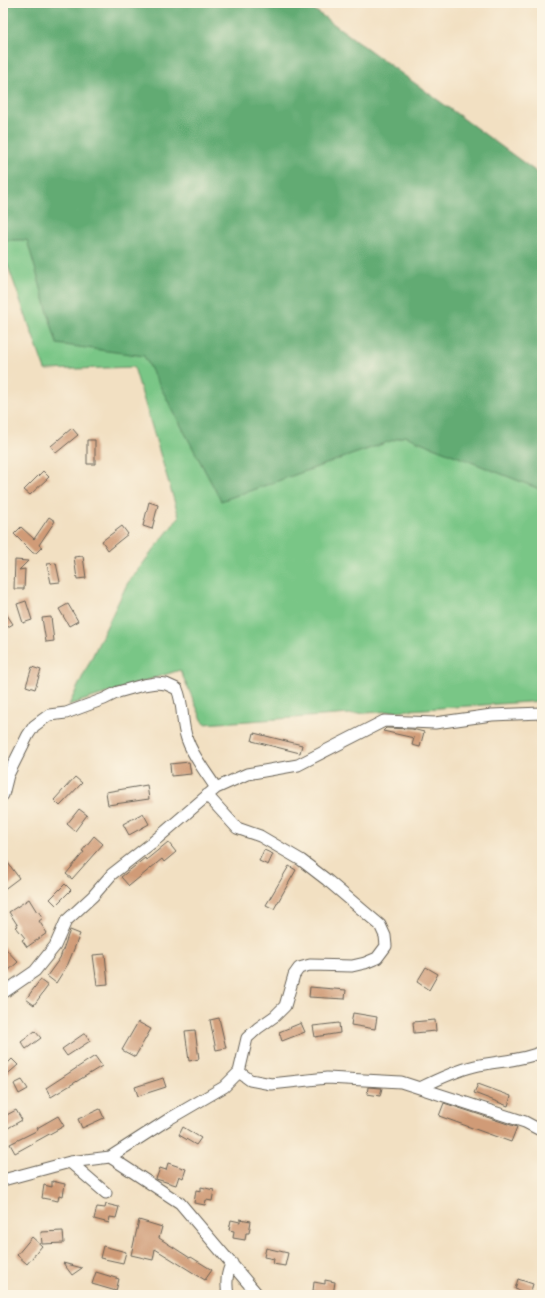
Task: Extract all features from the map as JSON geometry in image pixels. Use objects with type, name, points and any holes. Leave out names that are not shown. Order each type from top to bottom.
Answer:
[{"type":"street","points":[[3,795],[8,776],[34,726],[49,715],[66,713],[104,699],[118,692],[156,683],[166,684],[177,689],[181,700],[186,738],[194,755],[216,788]]},
{"type":"street","points":[[3,993],[35,971],[55,946],[66,921],[93,896],[112,874],[153,842],[216,788],[247,774],[298,765],[384,720],[435,723],[492,715],[542,712]]},
{"type":"street","points":[[3,1180],[70,1162],[110,1157],[169,1119],[224,1087],[239,1072],[247,1038],[275,1016],[285,1006],[294,975],[299,968],[310,965],[352,966],[365,963],[377,958],[386,946],[385,936],[380,925],[327,880],[301,860],[260,836],[237,828],[207,795]]},
{"type":"street","points":[[420,1088],[447,1074],[474,1066],[529,1057],[542,1052]]},
{"type":"street","points":[[239,1072],[250,1080],[271,1084],[327,1078],[401,1082],[525,1122],[542,1131]]},
{"type":"street","points":[[110,1157],[180,1203],[258,1295]]},
{"type":"street","points":[[70,1162],[106,1193]]},
{"type":"street","points":[[228,1295],[228,1270],[232,1263]]},
{"type":"green space","points":[[3,3],[542,309],[542,701],[204,724],[180,670],[69,705],[127,584],[179,517],[134,367],[45,370],[3,252]]},
{"type":"green space","points":[[3,3],[305,3],[542,176],[542,490],[405,436],[221,501],[144,356],[57,344],[27,240],[3,240]]},
{"type":"building","points":[[72,428],[78,435],[56,453],[51,446]]},
{"type":"building","points":[[87,440],[95,440],[95,464],[87,464]]},
{"type":"building","points":[[43,471],[49,477],[30,495],[24,490]]},
{"type":"building","points":[[149,502],[158,505],[152,529],[143,526]]},
{"type":"building","points":[[49,517],[55,521],[39,545],[42,547],[36,553],[33,553],[14,534],[21,527],[34,539]]},
{"type":"building","points":[[122,526],[128,534],[108,550],[102,541]]},
{"type":"building","points":[[83,556],[86,578],[77,579],[74,557]]},
{"type":"building","points":[[15,560],[28,561],[19,570],[25,569],[24,589],[14,589]]},
{"type":"building","points":[[56,563],[60,582],[51,583],[47,564]]},
{"type":"building","points":[[26,601],[32,620],[23,623],[17,604]]},
{"type":"building","points":[[68,604],[78,621],[69,626],[59,609]]},
{"type":"building","points":[[3,609],[13,624],[3,630]]},
{"type":"building","points":[[51,617],[54,641],[46,642],[42,618]]},
{"type":"building","points":[[32,667],[41,670],[35,689],[26,686]]},
{"type":"building","points":[[386,728],[412,729],[424,732],[420,747],[412,745],[414,738],[383,731]]},
{"type":"building","points":[[254,733],[302,745],[300,753],[252,741]]},
{"type":"building","points":[[189,762],[191,774],[171,776],[170,764]]},
{"type":"building","points":[[75,777],[82,783],[60,806],[54,800]]},
{"type":"building","points":[[147,785],[149,799],[108,805],[106,792]]},
{"type":"building","points":[[79,809],[87,815],[75,831],[67,824]]},
{"type":"building","points":[[143,813],[149,824],[129,835],[123,824]]},
{"type":"building","points":[[94,836],[103,844],[72,879],[66,874],[84,852],[82,851]]},
{"type":"building","points":[[168,842],[176,852],[164,862],[162,859],[129,886],[121,877],[145,858],[146,860]]},
{"type":"building","points":[[264,850],[273,854],[268,865],[259,861]]},
{"type":"building","points":[[3,856],[19,878],[3,890]]},
{"type":"building","points":[[289,866],[296,870],[274,909],[266,905]]},
{"type":"building","points":[[65,884],[71,890],[56,905],[50,899]]},
{"type":"building","points":[[29,899],[37,912],[38,911],[43,918],[39,921],[47,933],[27,947],[22,940],[25,938],[16,927],[18,926],[9,912]]},
{"type":"building","points":[[70,930],[80,934],[68,964],[56,983],[47,976],[60,958]]},
{"type":"building","points":[[3,946],[18,962],[8,971],[3,966]]},
{"type":"building","points":[[105,954],[108,984],[97,985],[93,955]]},
{"type":"building","points":[[426,967],[438,974],[429,990],[417,982]]},
{"type":"building","points":[[40,980],[48,986],[34,1005],[26,999]]},
{"type":"building","points":[[310,987],[346,990],[345,999],[309,997]]},
{"type":"building","points":[[353,1013],[377,1017],[375,1029],[351,1025]]},
{"type":"building","points":[[219,1018],[226,1048],[216,1050],[210,1020]]},
{"type":"building","points":[[435,1020],[436,1031],[414,1033],[413,1022]]},
{"type":"building","points":[[138,1022],[151,1029],[135,1057],[122,1050]]},
{"type":"building","points":[[301,1023],[305,1032],[282,1041],[279,1032]]},
{"type":"building","points":[[339,1023],[340,1033],[315,1037],[313,1026]]},
{"type":"building","points":[[195,1030],[199,1059],[189,1061],[185,1031]]},
{"type":"building","points":[[35,1031],[41,1038],[26,1049],[21,1042]]},
{"type":"building","points":[[85,1033],[90,1041],[67,1056],[62,1049]]},
{"type":"building","points":[[95,1056],[102,1066],[51,1097],[46,1088]]},
{"type":"building","points":[[12,1059],[18,1065],[3,1078],[3,1068]]},
{"type":"building","points":[[163,1078],[166,1087],[138,1096],[135,1087]]},
{"type":"building","points":[[22,1080],[28,1089],[19,1094],[14,1084]]},
{"type":"building","points":[[478,1084],[511,1096],[508,1106],[474,1093]]},
{"type":"building","points":[[368,1087],[382,1088],[380,1096],[367,1094]]},
{"type":"building","points":[[444,1103],[517,1127],[511,1142],[439,1116]]},
{"type":"building","points":[[100,1109],[104,1118],[82,1128],[78,1119]]},
{"type":"building","points":[[16,1110],[22,1120],[3,1131],[3,1117]]},
{"type":"building","points":[[58,1116],[64,1126],[15,1153],[10,1144],[38,1130],[37,1128]]},
{"type":"building","points":[[183,1127],[201,1138],[196,1145],[179,1135]]},
{"type":"building","points":[[168,1163],[186,1169],[183,1178],[179,1176],[176,1185],[156,1179],[160,1168],[166,1170]]},
{"type":"building","points":[[52,1181],[65,1184],[63,1196],[59,1195],[58,1201],[42,1198],[44,1185],[52,1187]]},
{"type":"building","points":[[201,1187],[214,1190],[212,1201],[206,1200],[205,1205],[194,1203],[196,1190],[201,1191]]},
{"type":"building","points":[[106,1204],[119,1207],[116,1218],[110,1217],[109,1223],[94,1219],[97,1207],[105,1208]]},
{"type":"building","points":[[240,1219],[251,1221],[249,1233],[246,1233],[245,1240],[233,1238],[234,1231],[229,1230],[231,1220],[240,1222]]},
{"type":"building","points":[[139,1220],[162,1227],[159,1238],[212,1270],[205,1280],[155,1249],[153,1260],[131,1255]]},
{"type":"building","points":[[63,1231],[64,1243],[42,1244],[41,1232]]},
{"type":"building","points":[[32,1237],[42,1246],[27,1264],[17,1255]]},
{"type":"building","points":[[103,1246],[126,1252],[123,1263],[100,1258]]},
{"type":"building","points":[[266,1248],[288,1253],[285,1266],[273,1264],[274,1259],[264,1257]]},
{"type":"building","points":[[63,1263],[82,1268],[72,1275]]},
{"type":"building","points":[[96,1272],[119,1279],[116,1291],[92,1284]]},
{"type":"building","points":[[518,1279],[533,1284],[530,1294],[515,1289]]},
{"type":"building","points":[[325,1280],[335,1282],[333,1295],[321,1295],[322,1292],[313,1291],[314,1282],[325,1284]]}]
